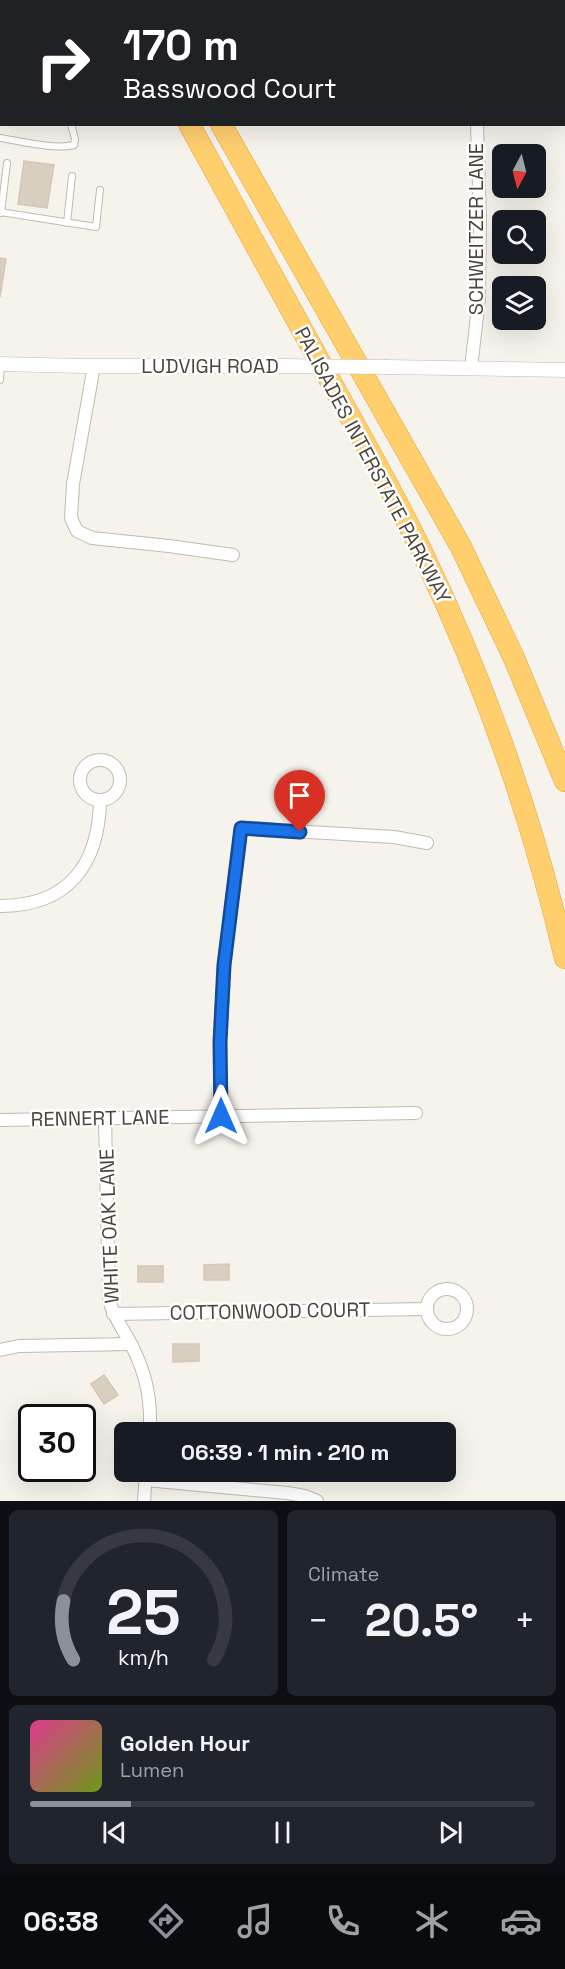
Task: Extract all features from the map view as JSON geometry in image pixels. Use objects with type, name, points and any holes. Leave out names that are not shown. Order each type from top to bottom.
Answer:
[{"type":"highway","name":"PALISADES INTERSTATE PARKWAY","points":[[190,126],[389,487],[442,596],[482,689],[513,775],[549,891],[565,958]]},
{"type":"highway","name":"PALISADES INTERSTATE PARKWAY","points":[[222,126],[461,548],[514,658],[565,781]]},
{"type":"street","name":"SCHWEITZER LANE","points":[[471,368],[479,299],[480,218],[477,126]]},
{"type":"street","name":"LUDVIGH ROAD","points":[[1,363],[94,366],[565,370]]},
{"type":"street","points":[[94,366],[73,484],[71,519],[77,531],[92,538],[233,555]]},
{"type":"street","points":[[0,906],[26,904],[46,898],[72,880],[85,866],[93,849],[99,823],[100,800]]},
{"type":"street","points":[[221,1116],[220,1042],[224,965],[241,828],[394,837],[427,843]]},
{"type":"street","name":"RENNERT LANE","points":[[0,1120],[416,1113]]},
{"type":"street","name":"WHITE OAK LANE","points":[[105,1118],[108,1289],[113,1314],[131,1344],[147,1380],[151,1405],[150,1422]]},
{"type":"street","name":"COTTONWOOD COURT","points":[[113,1314],[427,1309]]},
{"type":"street","points":[[0,1350],[19,1346],[131,1344]]},
{"type":"street","points":[[144,1501],[146,1482]]},
{"type":"street","points":[[196,1482],[287,1493],[317,1501]]},
{"type":"lane","points":[[0,138],[69,147],[74,145],[75,140],[72,126]]},
{"type":"lane","points":[[7,163],[0,212],[96,227],[100,190]]},
{"type":"lane","points":[[67,223],[72,176]]},
{"type":"lane","points":[[0,380],[1,363]]},
{"type":"building","points":[[24,161],[54,165],[47,208],[18,204]]},
{"type":"building","points":[[0,258],[6,259],[0,297]]},
{"type":"building","points":[[229,1264],[229,1280],[204,1280],[204,1265]]},
{"type":"building","points":[[138,1266],[163,1266],[163,1282],[138,1282]]},
{"type":"building","points":[[173,1344],[199,1344],[199,1361],[173,1362]]},
{"type":"building","points":[[104,1375],[118,1395],[104,1404],[91,1384]]},
{"type":"route","points":[[221,1116],[220,1042],[224,965],[241,828],[300,832]]}]
